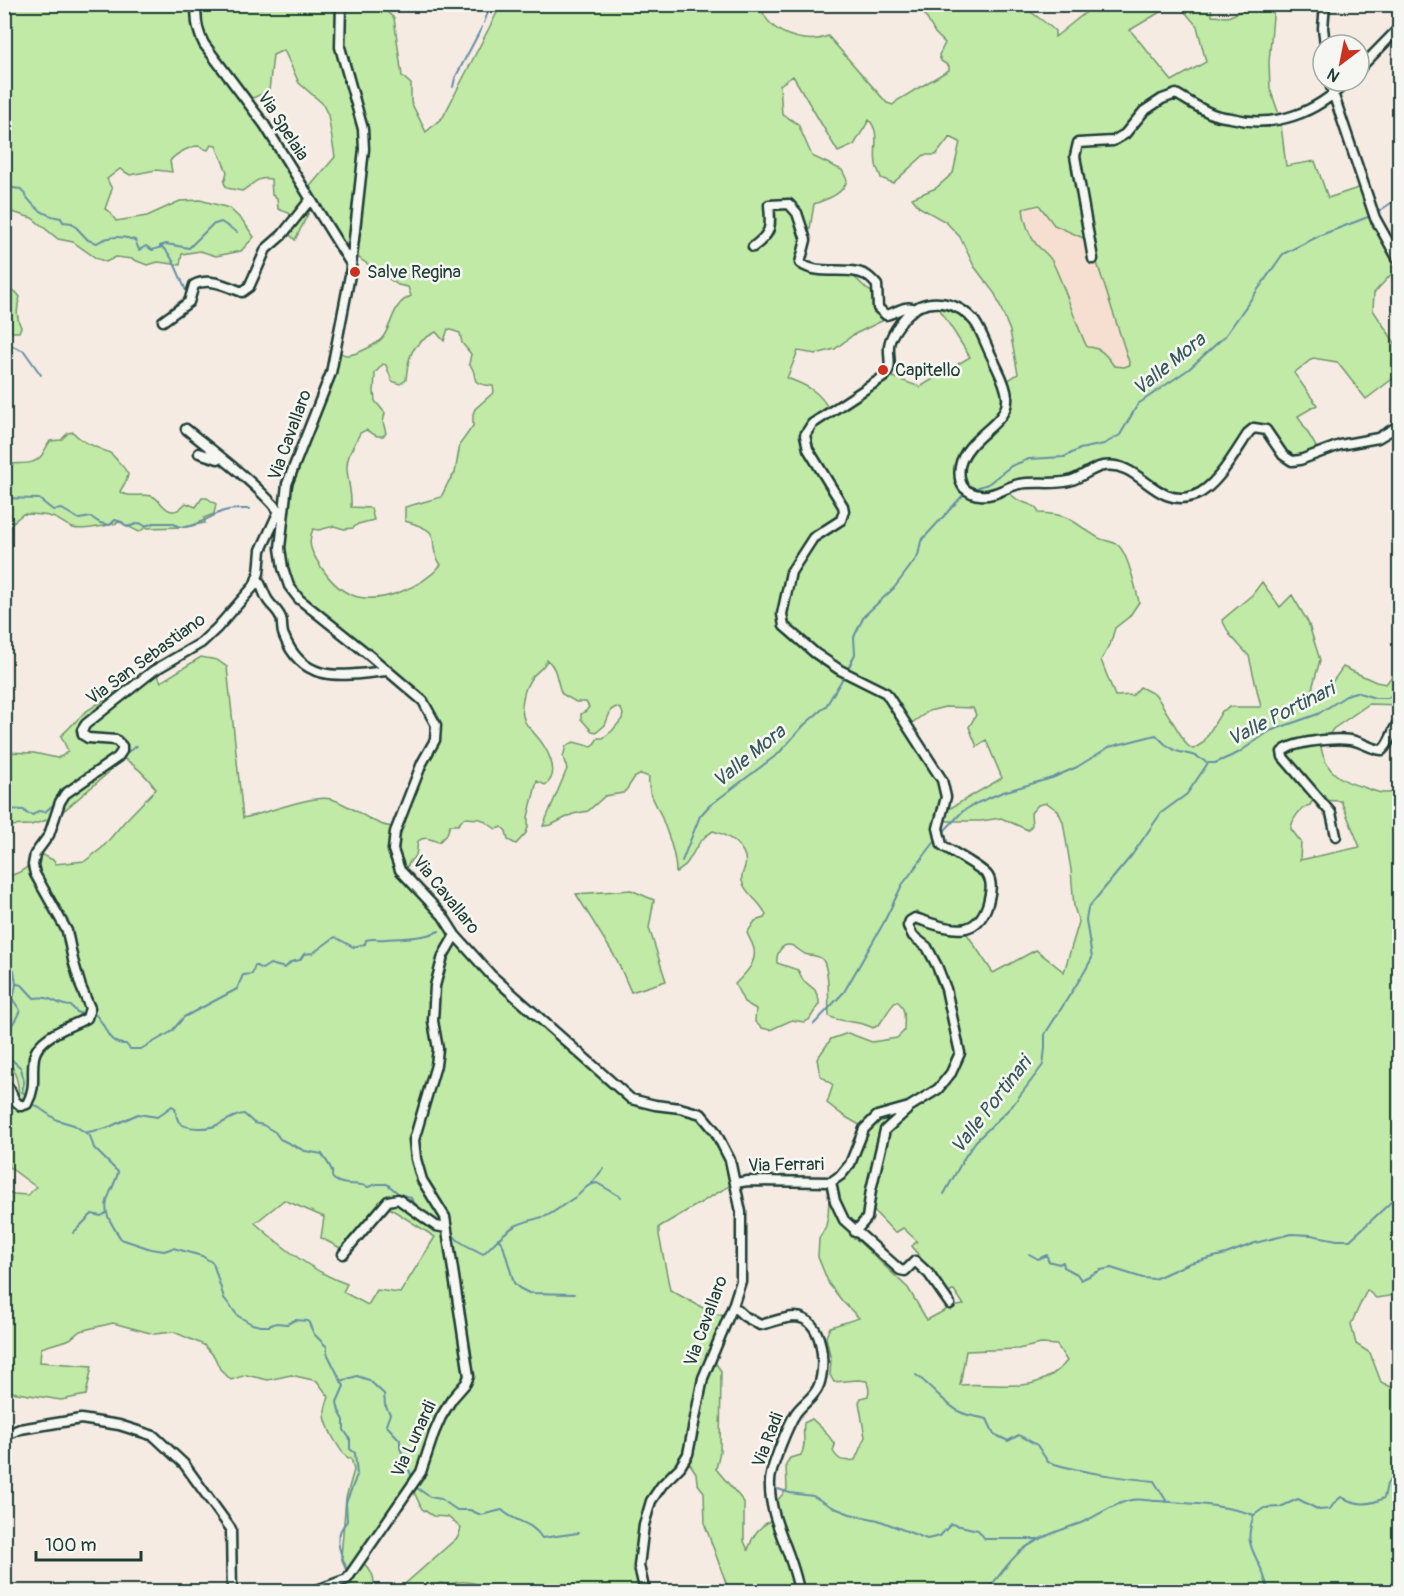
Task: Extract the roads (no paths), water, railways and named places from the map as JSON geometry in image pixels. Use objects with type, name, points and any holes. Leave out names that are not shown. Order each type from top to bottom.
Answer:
[{"type":"street","name":"Via Spelaia","points":[[197,4],[198,33],[204,44],[264,124],[351,264]]},
{"type":"street","name":"Via Cavallaro","points":[[341,4],[340,47],[364,139],[351,264],[331,373],[287,483],[282,510],[280,548],[289,586],[299,599],[423,701],[436,725],[435,740],[422,763],[395,832],[393,850],[400,870],[491,975],[631,1099],[701,1114],[715,1131],[730,1160],[741,1212],[741,1281],[733,1306],[702,1378],[688,1454],[651,1502],[644,1525],[639,1566],[645,1592]]},
{"type":"street","points":[[1325,4],[1325,33]]},
{"type":"street","points":[[1371,57],[1400,27]]},
{"type":"street","points":[[1093,259],[1075,156],[1078,143],[1113,141],[1125,134],[1144,111],[1162,99],[1176,94],[1210,113],[1247,122],[1282,120],[1312,108],[1334,95],[1375,218],[1400,263]]},
{"type":"street","points":[[162,321],[189,302],[194,285],[202,281],[222,284],[242,292],[249,287],[266,249],[282,234],[310,200]]},
{"type":"street","points":[[753,247],[770,229],[769,205],[789,204],[797,213],[806,240],[800,263],[808,269],[867,275],[877,285],[878,308],[886,315],[910,306],[915,309],[925,304],[941,302],[954,306],[975,322],[1005,385],[1008,402],[1003,414],[970,445],[962,457],[959,472],[962,484],[965,489],[980,495],[991,494],[1017,484],[1070,481],[1102,466],[1127,470],[1170,498],[1186,498],[1197,495],[1213,482],[1249,432],[1254,429],[1266,430],[1283,455],[1292,461],[1340,445],[1378,438],[1400,425]]},
{"type":"street","name":"Via Ferrari","points":[[735,1183],[748,1180],[831,1182],[850,1164],[864,1129],[877,1116],[909,1107],[938,1089],[951,1073],[960,1053],[946,989],[940,974],[927,947],[913,936],[908,926],[915,918],[956,931],[969,928],[980,918],[986,908],[991,885],[987,874],[942,845],[938,828],[946,797],[942,780],[886,693],[840,670],[815,653],[784,626],[782,614],[791,572],[813,538],[838,523],[844,512],[843,506],[808,449],[805,435],[812,424],[885,376],[889,371],[889,345],[895,330],[915,309]]},
{"type":"street","points":[[186,429],[282,510]]},
{"type":"street","points":[[200,453],[229,463]]},
{"type":"street","name":"Via San Sebastiano","points":[[4,1087],[9,1088],[15,1101],[21,1106],[27,1104],[33,1092],[34,1057],[39,1046],[87,1018],[90,1008],[81,987],[67,931],[35,874],[33,865],[35,854],[49,835],[65,794],[118,757],[122,751],[122,746],[116,740],[87,738],[83,735],[82,730],[86,724],[153,671],[201,643],[217,628],[257,578],[261,550],[282,510]]},
{"type":"street","points":[[257,578],[267,599],[282,619],[282,633],[291,653],[305,667],[322,674],[352,675],[387,670]]},
{"type":"street","points":[[1336,836],[1331,813],[1283,758],[1282,752],[1287,747],[1306,742],[1341,739],[1382,750],[1400,720]]},
{"type":"street","name":"Via Lunardi","points":[[311,1592],[347,1579],[421,1472],[441,1417],[469,1376],[445,1217],[422,1180],[414,1140],[436,1065],[438,1049],[433,1021],[437,977],[442,956],[455,934]]},
{"type":"street","points":[[855,1232],[867,1218],[885,1130],[909,1107]]},
{"type":"street","points":[[831,1182],[835,1201],[844,1220],[855,1232],[900,1270],[905,1271],[915,1262],[929,1274],[950,1304]]},
{"type":"street","points":[[343,1254],[388,1201],[398,1198],[436,1226],[446,1228]]},
{"type":"street","name":"Via Radi","points":[[733,1306],[744,1316],[760,1325],[796,1317],[812,1325],[821,1340],[820,1384],[816,1392],[796,1412],[770,1479],[777,1523],[799,1592]]},
{"type":"street","points":[[4,1436],[20,1429],[81,1419],[119,1425],[154,1436],[184,1464],[231,1529],[232,1592]]},
{"type":"waterway","points":[[484,23],[491,4]]},
{"type":"waterway","points":[[453,87],[455,78],[482,27]]},
{"type":"waterway","points":[[4,187],[21,189],[38,209],[48,215],[61,218],[63,222],[72,223],[88,240],[97,243],[111,237],[120,237],[135,240],[139,250],[146,246],[152,250],[162,247],[173,261],[187,293]]},
{"type":"waterway","name":"Valle Mora","points":[[1379,211],[1400,197]]},
{"type":"waterway","name":"Valle Mora","points":[[973,489],[988,484],[1011,466],[1029,459],[1064,457],[1080,449],[1104,444],[1120,435],[1138,404],[1189,369],[1225,336],[1283,254],[1321,235],[1368,217]]},
{"type":"waterway","points":[[160,246],[166,244],[189,248],[212,225],[221,222],[237,232]]},
{"type":"waterway","points":[[4,339],[8,344],[24,351],[41,375]]},
{"type":"waterway","name":"Valle Mora","points":[[848,669],[855,654],[854,637],[864,616],[894,588],[918,556],[921,541],[965,493]]},
{"type":"waterway","points":[[4,498],[39,499],[53,510],[62,509],[79,519],[91,517],[100,523],[110,525],[115,520],[127,527],[140,523],[145,526],[154,523],[190,526],[224,511],[250,509]]},
{"type":"waterway","name":"Valle Mora","points":[[682,861],[700,816],[709,806],[778,754],[804,725],[826,706],[843,678]]},
{"type":"waterway","name":"Valle Portinari","points":[[944,831],[963,811],[977,803],[1003,792],[1052,778],[1077,767],[1109,747],[1156,735],[1176,751],[1196,756],[1208,763],[1215,763],[1238,753],[1270,731],[1318,714],[1349,694],[1356,692],[1375,698],[1388,698],[1400,689]]},
{"type":"waterway","points":[[124,754],[137,746]]},
{"type":"waterway","name":"Valle Portinari","points":[[944,1194],[976,1141],[1012,1106],[1043,1065],[1045,1034],[1092,958],[1086,920],[1088,908],[1132,855],[1161,813],[1187,794],[1208,763]]},
{"type":"waterway","points":[[79,789],[104,772]]},
{"type":"waterway","points":[[4,809],[24,810],[33,815],[38,811],[45,812],[55,803]]},
{"type":"waterway","name":"Valle Portinari","points":[[814,1024],[844,992],[883,924],[902,885],[936,840]]},
{"type":"waterway","points":[[92,1015],[93,1013],[98,1017],[114,1041],[126,1044],[130,1049],[141,1049],[171,1032],[184,1017],[237,989],[243,975],[252,974],[255,965],[262,969],[270,964],[285,968],[291,962],[300,960],[304,954],[313,953],[335,937],[353,947],[365,944],[369,939],[413,937],[439,931]]},
{"type":"waterway","points":[[4,963],[14,970],[16,984],[13,1000],[20,1010],[4,1042]]},
{"type":"waterway","points":[[17,984],[22,985],[34,998],[50,999],[71,1006],[78,1013],[83,1013]]},
{"type":"waterway","points":[[4,1050],[21,1068],[24,1082],[22,1092],[27,1095]]},
{"type":"waterway","points":[[32,1103],[57,1120],[74,1125],[90,1136],[94,1148],[118,1172],[106,1208],[109,1220],[121,1239],[151,1249],[164,1251],[173,1248],[202,1256],[213,1263],[224,1298],[238,1316],[261,1326],[276,1323],[287,1324],[295,1320],[308,1321],[314,1334],[327,1347],[327,1353],[341,1381],[357,1376],[369,1380],[384,1394],[385,1405],[390,1414],[386,1425],[400,1440],[400,1448],[412,1477]]},
{"type":"waterway","points":[[88,1132],[107,1128],[138,1114],[157,1117],[172,1106],[175,1108],[179,1122],[192,1128],[213,1126],[244,1114],[254,1123],[275,1132],[280,1139],[305,1151],[322,1154],[332,1171],[333,1178],[339,1182],[368,1187],[387,1184],[399,1194],[410,1197],[421,1211],[428,1213],[433,1220]]},
{"type":"waterway","points":[[592,1183],[603,1169]]},
{"type":"waterway","points":[[454,1236],[483,1254],[510,1229],[550,1214],[592,1184],[597,1183],[621,1197]]},
{"type":"waterway","points":[[1029,1254],[1038,1259],[1047,1255],[1048,1261],[1059,1264],[1063,1262],[1064,1267],[1077,1274],[1081,1280],[1101,1270],[1111,1268],[1154,1279],[1190,1263],[1291,1234],[1350,1240],[1389,1204],[1400,1190]]},
{"type":"waterway","points":[[73,1233],[92,1214],[101,1216],[106,1213]]},
{"type":"waterway","points":[[498,1238],[503,1245],[514,1283],[519,1288],[529,1293],[574,1294]]},
{"type":"waterway","points":[[916,1375],[960,1412],[987,1419],[994,1434],[1008,1441],[1019,1435],[1037,1445],[1048,1462],[1087,1472],[1154,1481],[1167,1502]]},
{"type":"waterway","points":[[341,1381],[344,1386],[337,1402],[344,1420],[344,1430],[350,1439],[350,1449],[355,1453],[357,1475],[346,1503],[347,1521],[338,1540],[347,1571]]},
{"type":"waterway","points":[[1268,1592],[1251,1545],[1250,1533],[1254,1515],[1264,1508],[1280,1507],[1298,1499],[1319,1510],[1330,1509],[1341,1497],[1362,1504],[1378,1501],[1384,1498],[1387,1484],[1400,1467]]},
{"type":"waterway","points":[[417,1488],[430,1497],[441,1499],[457,1510],[470,1510],[481,1515],[502,1510],[533,1528],[542,1538],[578,1533]]},
{"type":"waterway","points":[[778,1489],[813,1496],[850,1514],[878,1520],[927,1539],[940,1536],[951,1524],[978,1530],[985,1539],[1039,1539]]},
{"type":"waterway","points":[[985,1592],[1012,1559],[1029,1545],[1134,1499],[1207,1505],[1254,1515]]},
{"type":"waterway","points":[[345,1584],[343,1589],[346,1592]]},
{"type":"place","name":"Salve Regina","points":[[355,272]]},
{"type":"place","name":"Capitello","points":[[883,370]]}]
